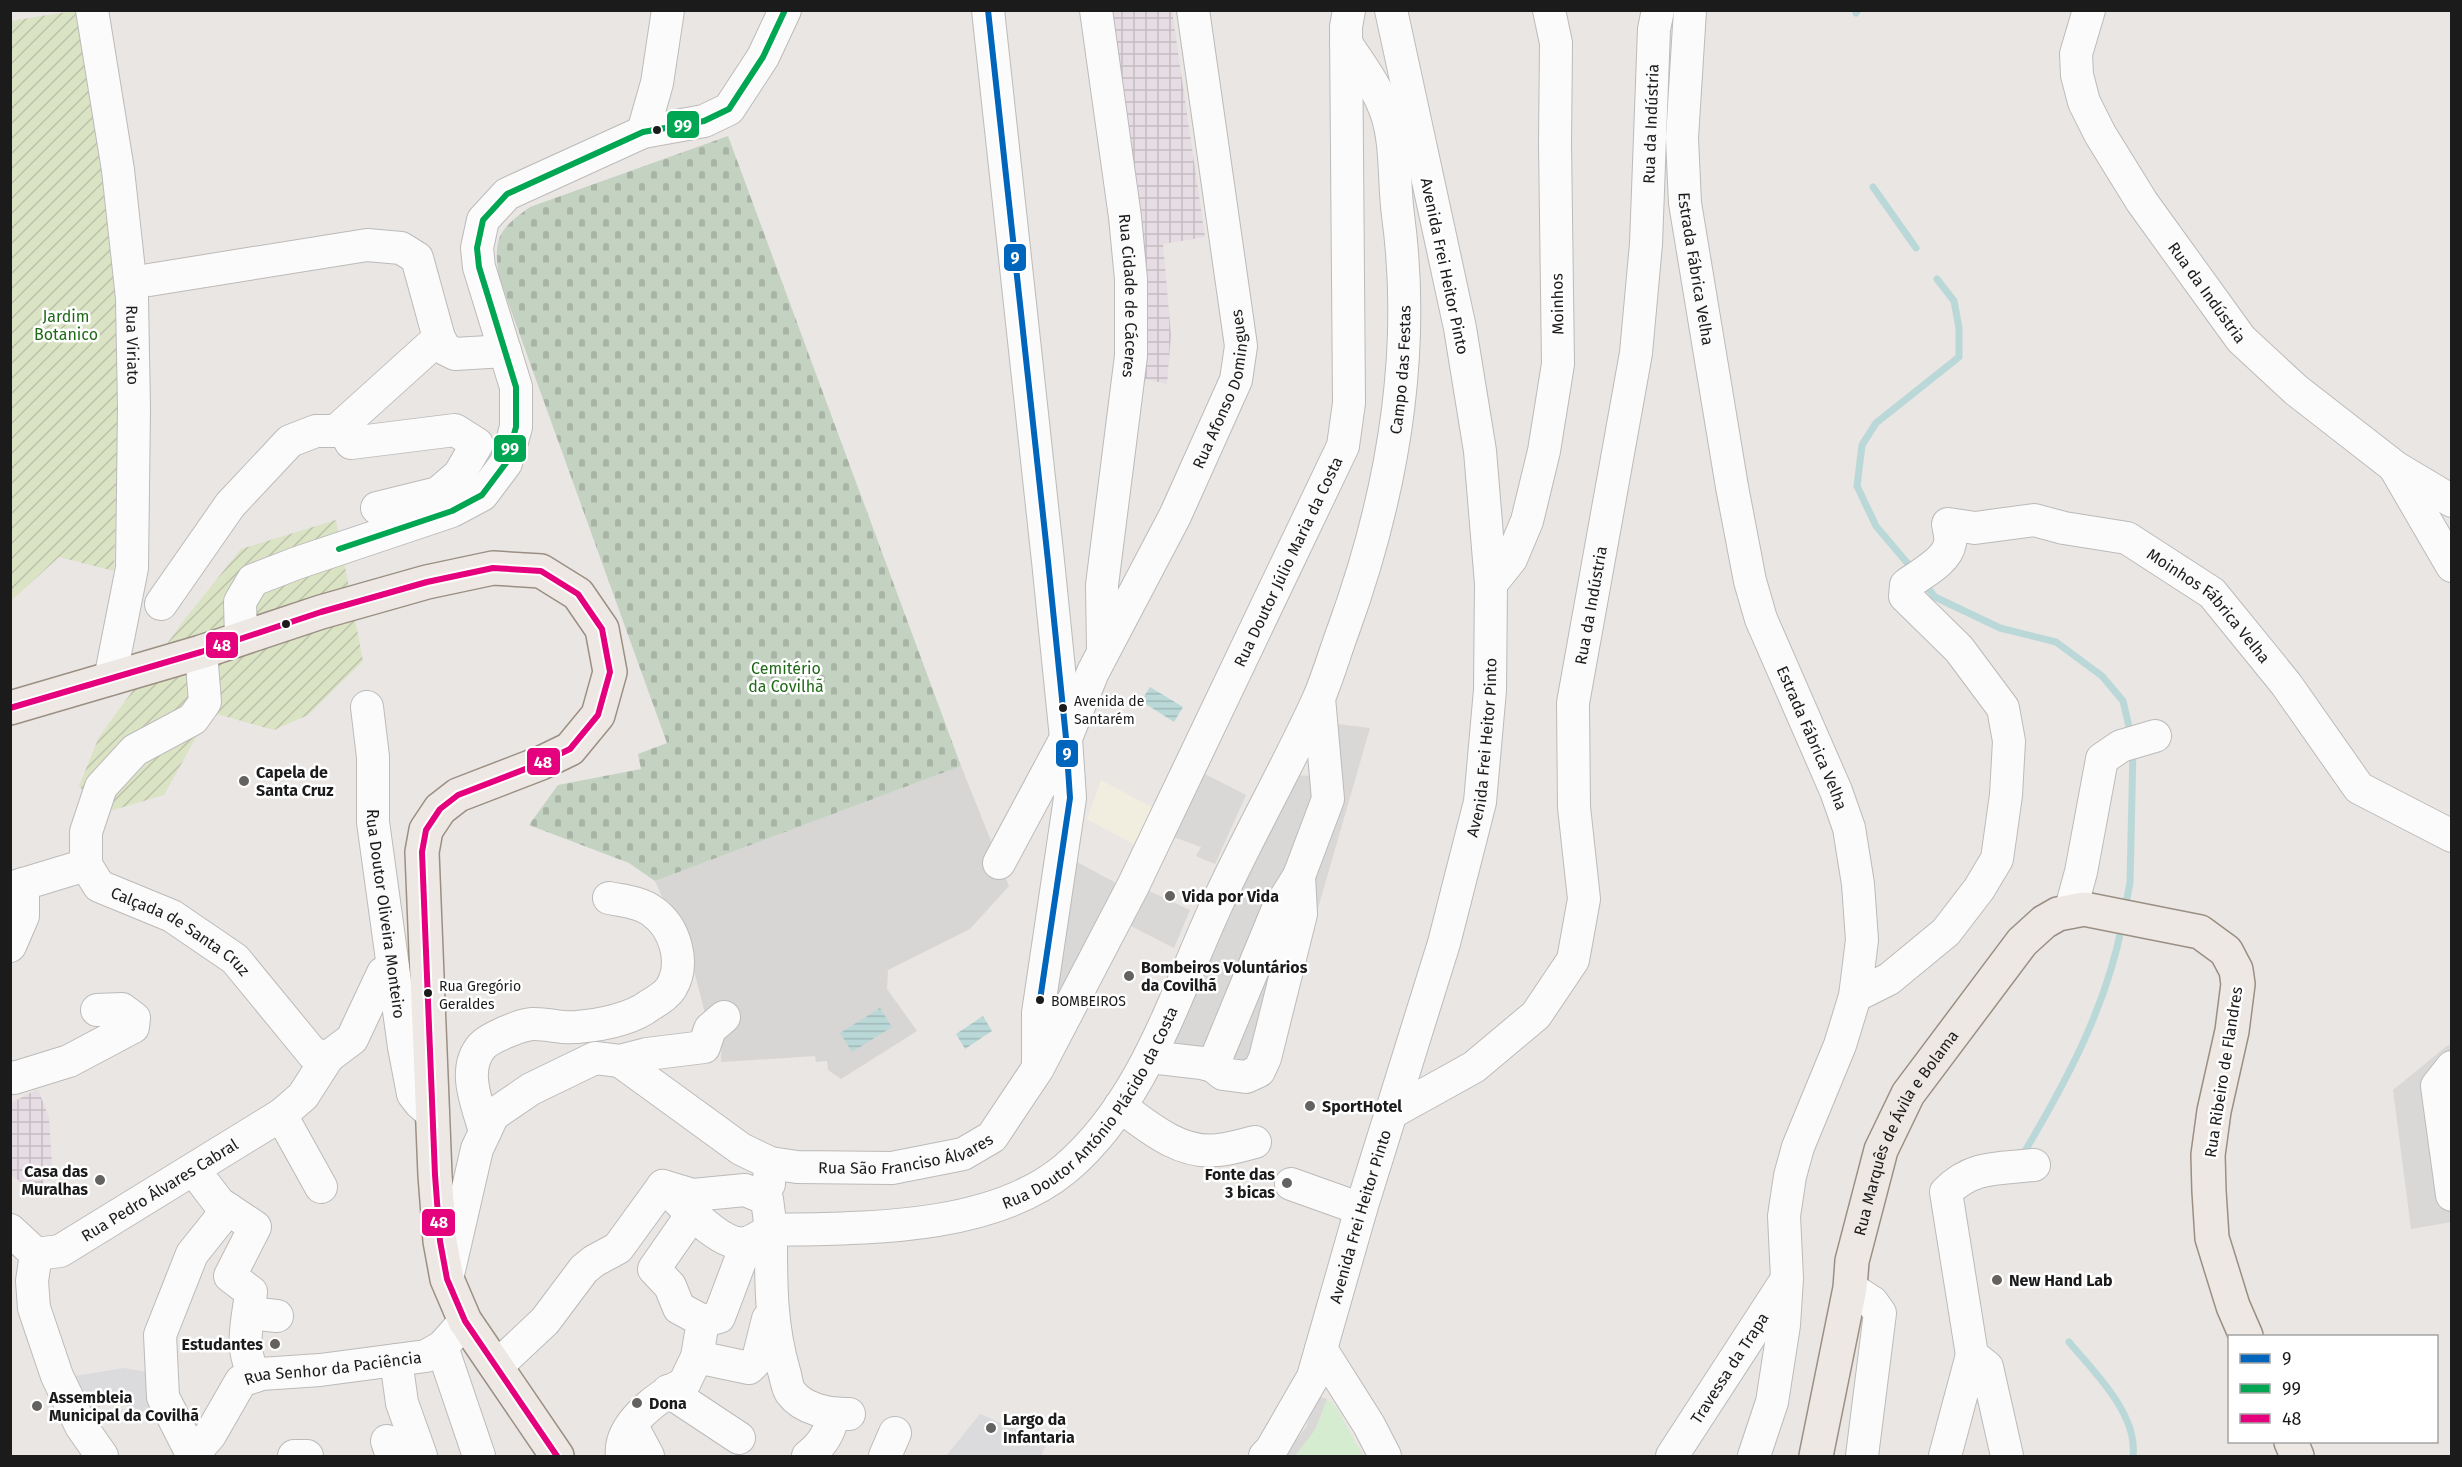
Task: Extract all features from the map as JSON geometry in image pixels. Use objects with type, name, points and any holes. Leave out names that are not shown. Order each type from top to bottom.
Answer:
[{"type":"main road","points":[[10,708],[426,582],[493,568],[541,571],[578,594],[602,629],[610,672],[598,715],[570,749],[541,764],[458,795],[440,809],[426,830],[422,852],[433,1113],[441,1241],[447,1279],[465,1321],[557,1456]]},
{"type":"main road","name":"Rua Ribeiro de Flandres","points":[[2077,910],[2124,916],[2200,932],[2226,951],[2236,970],[2238,984],[2232,1031],[2214,1111],[2208,1155],[2212,1238],[2233,1306],[2246,1335]]},
{"type":"main road","name":"Rua Marquês de Ávila e Bolama","points":[[1816,1456],[1850,1288],[1852,1261],[1881,1150],[1908,1094],[2022,942],[2044,922],[2058,914],[2077,910]]},
{"type":"street","name":"Rua Viriato","points":[[92,10],[118,170],[132,309],[132,568],[110,679]]},
{"type":"street","points":[[643,132],[657,83],[668,10]]},
{"type":"street","points":[[241,637],[240,602],[253,580],[452,511],[482,495],[506,464],[516,427],[516,387],[479,267],[477,248],[483,220],[507,194],[643,132],[704,121],[729,109],[763,57],[785,10]]},
{"type":"street","points":[[988,10],[1066,738],[1070,798],[1038,1013],[1038,1068]]},
{"type":"street","name":"Rua Cidade de Cáceres","points":[[1096,10],[1125,217],[1131,279],[1131,356],[1102,585],[1103,653]]},
{"type":"street","name":"Rua Afonso Domingues","points":[[1066,738],[1103,653],[1175,516],[1236,380],[1241,346],[1193,10]]},
{"type":"street","name":"Rua Doutor Júlio Maria da Costa","points":[[1038,1068],[1133,886],[1343,446],[1349,403],[1346,43],[1349,10]]},
{"type":"street","name":"Avenida Frei Heitor Pinto","points":[[1265,1456],[1271,1450],[1313,1377],[1361,1209],[1444,942],[1480,802],[1490,690],[1491,584],[1480,451],[1460,328],[1391,10]]},
{"type":"street","name":"Moinhos","points":[[1491,584],[1511,559],[1527,521],[1545,451],[1558,364],[1556,42],[1549,10]]},
{"type":"street","name":"Rua da Indústria","points":[[1391,1113],[1474,1067],[1536,1015],[1573,960],[1584,898],[1574,807],[1573,703],[1636,353],[1646,244],[1654,29],[1658,10]]},
{"type":"street","name":"Estrada Fábrica Velha","points":[[1690,10],[1683,138],[1685,203],[1732,487],[1750,581],[1761,619],[1836,791],[1849,828],[1858,884],[1862,940],[1855,996],[1840,1045],[1798,1147],[1790,1176],[1784,1216],[1787,1278],[1784,1325],[1772,1402],[1754,1456]]},
{"type":"street","name":"Rua da Indústria","points":[[2089,10],[2076,54],[2077,75],[2084,102],[2100,134],[2142,202],[2241,339],[2296,390],[2395,467],[2451,501]]},
{"type":"street","name":"Campo das Festas","points":[[1319,697],[1366,567],[1392,458],[1405,352],[1405,288],[1391,130],[1383,102],[1346,43]]},
{"type":"street","points":[[149,280],[367,244],[400,248],[417,258],[439,338],[445,349],[455,354],[505,351]]},
{"type":"street","points":[[161,604],[230,505],[290,441],[316,431],[336,431],[342,427],[439,338]]},
{"type":"street","points":[[342,427],[351,443],[455,430],[477,444],[459,475],[438,493],[377,508]]},
{"type":"street","points":[[2395,467],[2451,566]]},
{"type":"street","name":"Moinhos Fábrica Velha","points":[[1855,996],[1889,978],[1947,932],[1997,859],[2006,795],[2009,741],[2003,708],[1959,649],[1905,596],[1917,577],[1941,562],[1950,544],[1948,524],[1975,528],[2034,520],[2064,528],[2127,538],[2212,592],[2286,684],[2359,788],[2451,836]]},
{"type":"street","points":[[10,946],[23,916],[15,883],[86,866],[86,832],[101,787],[135,750],[193,719],[205,702],[201,652]]},
{"type":"street","points":[[1213,1066],[1277,911],[1299,876],[1328,799],[1319,697]]},
{"type":"street","name":"Rua Doutor António Plácido da Costa","points":[[663,1186],[716,1234],[734,1243],[759,1236],[881,1227],[964,1215],[993,1207],[1029,1191],[1063,1171],[1099,1136],[1150,1057],[1217,903],[1319,697]]},
{"type":"street","name":"Rua Doutor Oliveira Monteiro","points":[[367,707],[373,757],[373,822],[404,1047],[413,1094],[433,1113]]},
{"type":"street","points":[[2077,910],[2081,872],[2102,759],[2121,746],[2155,736]]},
{"type":"street","points":[[999,863],[1066,738]]},
{"type":"street","name":"Calçada de Santa Cruz","points":[[86,866],[99,886],[172,916],[235,959],[313,1054],[328,1057]]},
{"type":"street","points":[[1150,1057],[1213,1066],[1224,1074],[1246,1077],[1259,1071],[1301,914],[1299,876]]},
{"type":"street","points":[[485,1132],[473,1086],[471,1065],[483,1045],[531,1024],[576,1027],[620,1019],[648,1007],[671,989],[679,967],[677,949],[666,924],[651,910],[609,898]]},
{"type":"street","points":[[328,1057],[352,1039],[383,973],[393,968]]},
{"type":"street","points":[[22,1075],[69,1061],[133,1027],[134,1018],[122,1009],[97,1010]]},
{"type":"street","points":[[447,1279],[477,1149],[493,1115],[531,1089],[595,1058],[620,1061],[647,1054],[704,1047],[710,1029],[724,1017]]},
{"type":"street","name":"Rua Pedro Álvares Cabral","points":[[36,1254],[60,1251],[281,1115],[303,1096],[328,1057]]},
{"type":"street","name":"Rua São Franciso Álvares","points":[[620,1061],[741,1149],[770,1163],[797,1167],[892,1168],[963,1154],[992,1137],[1038,1068]]},
{"type":"street","points":[[2451,1067],[2437,1086],[2451,1195]]},
{"type":"street","points":[[1120,1106],[1155,1131],[1190,1149],[1216,1150],[1255,1142]]},
{"type":"street","points":[[281,1115],[321,1187]]},
{"type":"street","points":[[693,1213],[654,1269],[670,1286],[679,1308],[703,1321],[719,1317],[759,1236],[767,1199],[770,1163]]},
{"type":"street","points":[[1945,1456],[1972,1355],[1946,1192],[1958,1180],[1976,1170],[2019,1166]]},
{"type":"street","points":[[194,1170],[219,1203],[255,1227],[230,1276],[251,1292],[263,1315],[245,1351],[248,1363],[256,1376]]},
{"type":"street","points":[[1291,1184],[1361,1209]]},
{"type":"street","points":[[496,1367],[544,1321],[584,1269],[618,1248],[663,1186],[693,1196],[745,1190],[767,1199]]},
{"type":"street","points":[[192,1456],[163,1397],[159,1335],[192,1254],[228,1209]]},
{"type":"street","points":[[10,1230],[36,1254],[32,1281],[34,1308],[57,1376],[87,1417],[102,1456]]},
{"type":"street","points":[[759,1236],[778,1352],[790,1392],[812,1408],[863,1423]]},
{"type":"street","name":"Travessa da Trapa","points":[[1672,1456],[1787,1278]]},
{"type":"street","points":[[1850,1288],[1872,1302],[1880,1313],[1862,1456]]},
{"type":"street","points":[[697,1357],[749,1368],[758,1359],[771,1310]]},
{"type":"street","name":"Rua Senhor da Paciência","points":[[192,1456],[210,1435],[241,1381],[256,1376],[426,1356],[442,1347],[465,1321]]},
{"type":"street","points":[[622,1456],[620,1446],[649,1405],[668,1391],[684,1384],[697,1357],[703,1321]]},
{"type":"street","points":[[442,1347],[479,1456]]},
{"type":"street","points":[[1321,1350],[1369,1425],[1385,1456]]},
{"type":"street","points":[[1972,1355],[1987,1367],[2007,1456]]},
{"type":"street","points":[[396,1360],[402,1403],[421,1456]]},
{"type":"street","points":[[668,1391],[739,1438]]},
{"type":"street","points":[[814,1455],[831,1428],[863,1423]]},
{"type":"street","points":[[632,1426],[648,1456]]},
{"type":"street","points":[[294,1456],[307,1456]]},
{"type":"shaded area","points":[[1102,11],[1172,11],[1205,237],[1163,244],[1171,335],[1167,384],[1133,376]]},
{"type":"shaded area","points":[[1338,724],[1370,728],[1272,1068],[1236,1058],[1165,1049],[1289,775],[1316,776]]},
{"type":"shaded area","points":[[961,766],[1009,886],[970,929],[888,970],[887,989],[917,1031],[841,1079],[828,1070],[827,1061],[816,1062],[815,1056],[721,1062],[722,1034],[705,1013],[693,967],[655,881]]},
{"type":"shaded area","points":[[1201,772],[1246,795],[1215,864],[1196,856],[1201,847],[1168,835]]},
{"type":"shaded area","points":[[1101,780],[1155,809],[1135,845],[1087,819]]},
{"type":"shaded area","points":[[1075,861],[1116,883],[1065,994],[1056,991]]},
{"type":"shaded area","points":[[1145,889],[1190,910],[1174,948],[1125,923]]},
{"type":"shaded area","points":[[2448,1045],[2451,1046],[2451,1222],[2411,1229],[2393,1090]]},
{"type":"shaded area","points":[[38,1089],[49,1118],[53,1180],[43,1181],[44,1189],[31,1191],[11,1174],[11,1103]]},
{"type":"shaded area","points":[[123,1368],[154,1373],[161,1405],[130,1415],[124,1399],[83,1412],[69,1377]]},
{"type":"shaded area","points":[[1317,1396],[1327,1399],[1315,1430],[1295,1456],[1284,1456],[1306,1427]]},
{"type":"shaded area","name":"Largo da Infantaria","points":[[980,1414],[1047,1443],[1041,1456],[946,1456]]},
{"type":"green space","name":"Jardim Botanico","points":[[83,11],[122,328],[114,571],[59,557],[11,601],[11,21]]},
{"type":"green space","name":"Cemitério da Covilhã","points":[[728,136],[961,766],[655,881],[629,863],[529,825],[558,785],[641,769],[638,754],[667,743],[499,277],[497,253],[500,236],[505,229],[530,207]]},
{"type":"green space","points":[[336,520],[363,661],[308,715],[274,730],[210,712],[164,795],[103,813],[79,786],[99,737],[185,619],[241,549]]},
{"type":"green space","points":[[1327,1399],[1336,1407],[1363,1456],[1295,1456],[1315,1430]]},
{"type":"water","points":[[1150,687],[1183,707],[1174,722],[1141,701]]},
{"type":"water","points":[[880,1008],[892,1027],[852,1052],[840,1033]]},
{"type":"water","points":[[983,1016],[992,1031],[965,1049],[956,1034]]},
{"type":"waterway","points":[[1873,187],[1916,248]]},
{"type":"waterway","points":[[1914,571],[1876,526],[1857,486],[1862,445],[1876,423],[1959,357],[1959,328],[1954,301],[1937,279]]},
{"type":"waterway","points":[[1923,582],[1935,597],[2000,628],[2056,642],[2102,676],[2123,701],[2131,735]]},
{"type":"waterway","points":[[2125,908],[2130,883],[2133,749]]},
{"type":"waterway","points":[[2022,1156],[2054,1101],[2095,1016],[2115,956],[2122,925]]},
{"type":"waterway","points":[[2069,1342],[2102,1380],[2122,1409],[2133,1440],[2133,1456]]},
{"type":"transit line","name":"99","points":[[339,549],[452,511],[482,495],[506,463],[516,427],[516,387],[479,267],[477,248],[483,220],[507,194],[643,132],[704,121],[729,109],[763,57],[785,10]]},
{"type":"transit line","name":"9","points":[[988,10],[1048,561],[1070,798],[1040,1000]]},
{"type":"transit line","name":"48","points":[[10,708],[201,652],[321,612],[427,582],[493,568],[541,571],[578,594],[602,629],[610,672],[598,715],[570,749],[541,763],[458,795],[440,809],[426,830],[422,852],[435,1175],[440,1241],[447,1279],[465,1321],[557,1456]]},
{"type":"place","name":"Avenida de Santarém","points":[[1063,708]]},
{"type":"place","name":"Capela de Santa Cruz","points":[[244,781]]},
{"type":"place","name":"Vida por Vida","points":[[1170,896]]},
{"type":"place","name":"Bombeiros Voluntários da Covilhã","points":[[1129,976]]},
{"type":"place","name":"Rua Gregório Geraldes","points":[[428,993]]},
{"type":"place","name":"BOMBEIROS","points":[[1040,1000]]},
{"type":"place","name":"SportHotel","points":[[1310,1106]]},
{"type":"place","name":"Casa das Muralhas","points":[[100,1180]]},
{"type":"place","name":"Fonte das 3 bicas","points":[[1287,1183]]},
{"type":"place","name":"New Hand Lab","points":[[1997,1280]]},
{"type":"place","name":"Estudantes","points":[[275,1344]]},
{"type":"place","name":"Dona","points":[[637,1403]]},
{"type":"place","name":"Assembleia Municipal da Covilhã","points":[[37,1406]]},
{"type":"place","name":"Largo da Infantaria","points":[[991,1428]]}]
